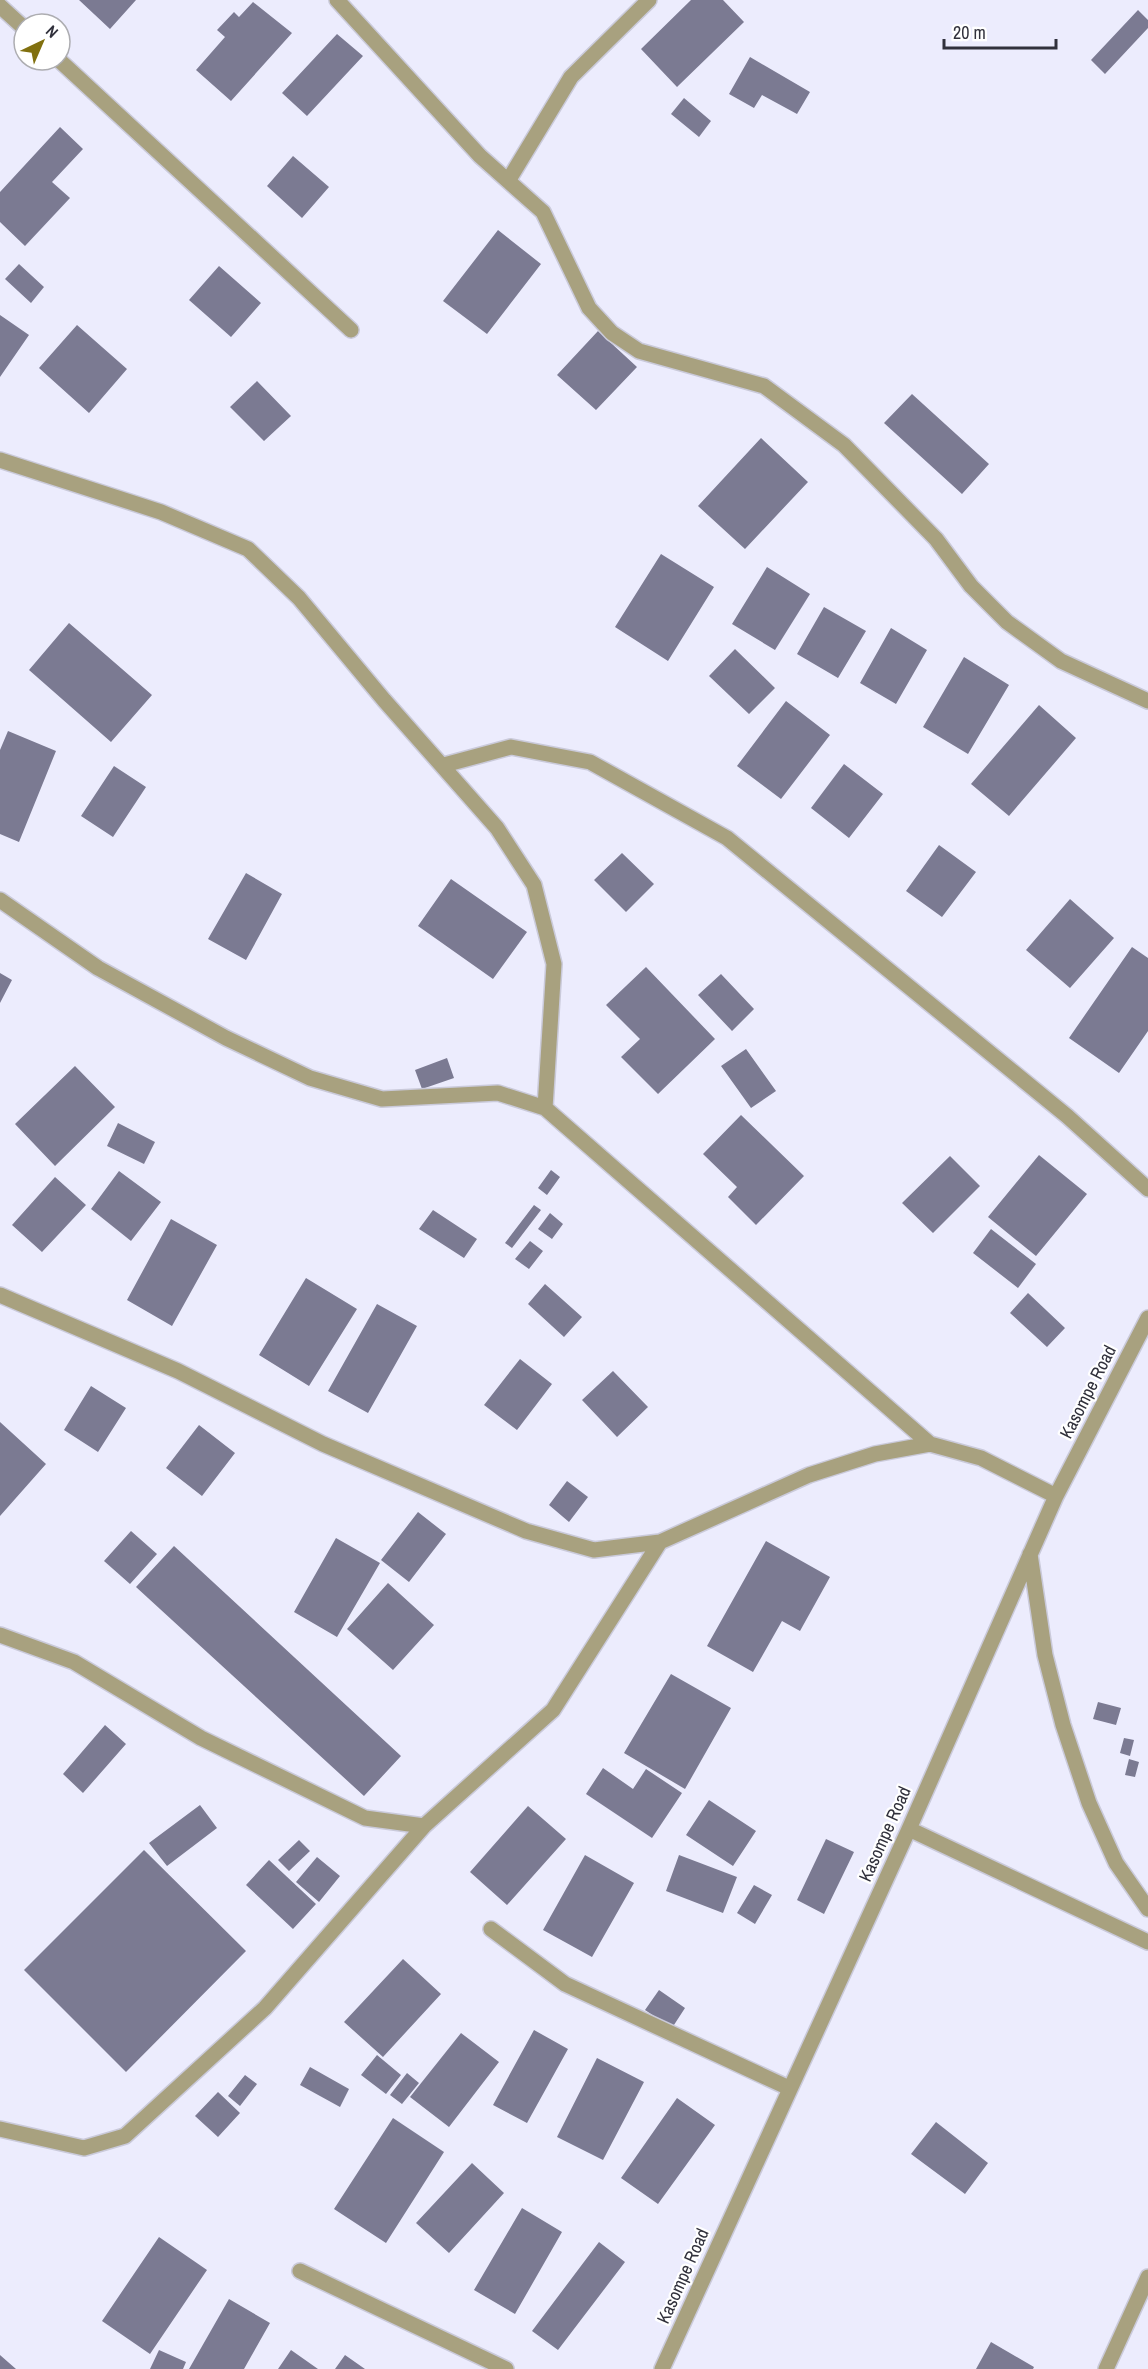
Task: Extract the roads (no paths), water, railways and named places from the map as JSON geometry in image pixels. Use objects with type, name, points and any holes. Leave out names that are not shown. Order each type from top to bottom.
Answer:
[{"type":"street","points":[[337,0],[480,156],[543,212],[589,308],[612,333],[639,351],[764,386],[844,445],[936,539],[971,586],[1007,622],[1061,661],[1148,701]]},
{"type":"street","points":[[508,181],[571,77],[649,0]]},
{"type":"street","points":[[0,6],[12,17]]},
{"type":"street","points":[[72,72],[351,330]]},
{"type":"street","points":[[0,460],[161,512],[248,549],[299,598],[384,700],[444,765],[497,828],[534,885],[554,964],[545,1108]]},
{"type":"street","points":[[444,765],[512,747],[590,762],[727,838],[1067,1116],[1148,1189]]},
{"type":"street","points":[[0,900],[98,968],[226,1038],[310,1078],[382,1099],[498,1093],[545,1108],[930,1444]]},
{"type":"street","points":[[0,1295],[178,1371],[323,1444],[526,1531],[594,1550],[660,1542],[809,1474],[875,1454],[930,1444],[981,1458],[1056,1496]]},
{"type":"street","name":"Kasompe Road","points":[[662,2369],[909,1829],[1056,1496],[1148,1318]]},
{"type":"street","points":[[0,2129],[84,2148],[125,2136],[265,2008],[424,1826],[553,1710],[660,1542]]},
{"type":"street","points":[[1030,1554],[1045,1655],[1063,1725],[1089,1803],[1116,1863],[1148,1909]]},
{"type":"street","points":[[0,1635],[74,1662],[201,1738],[365,1818],[424,1826]]},
{"type":"street","points":[[909,1829],[1148,1942]]},
{"type":"street","points":[[491,1929],[566,1984],[789,2088]]},
{"type":"street","points":[[300,2271],[506,2369]]},
{"type":"street","points":[[1107,2369],[1148,2277]]}]
